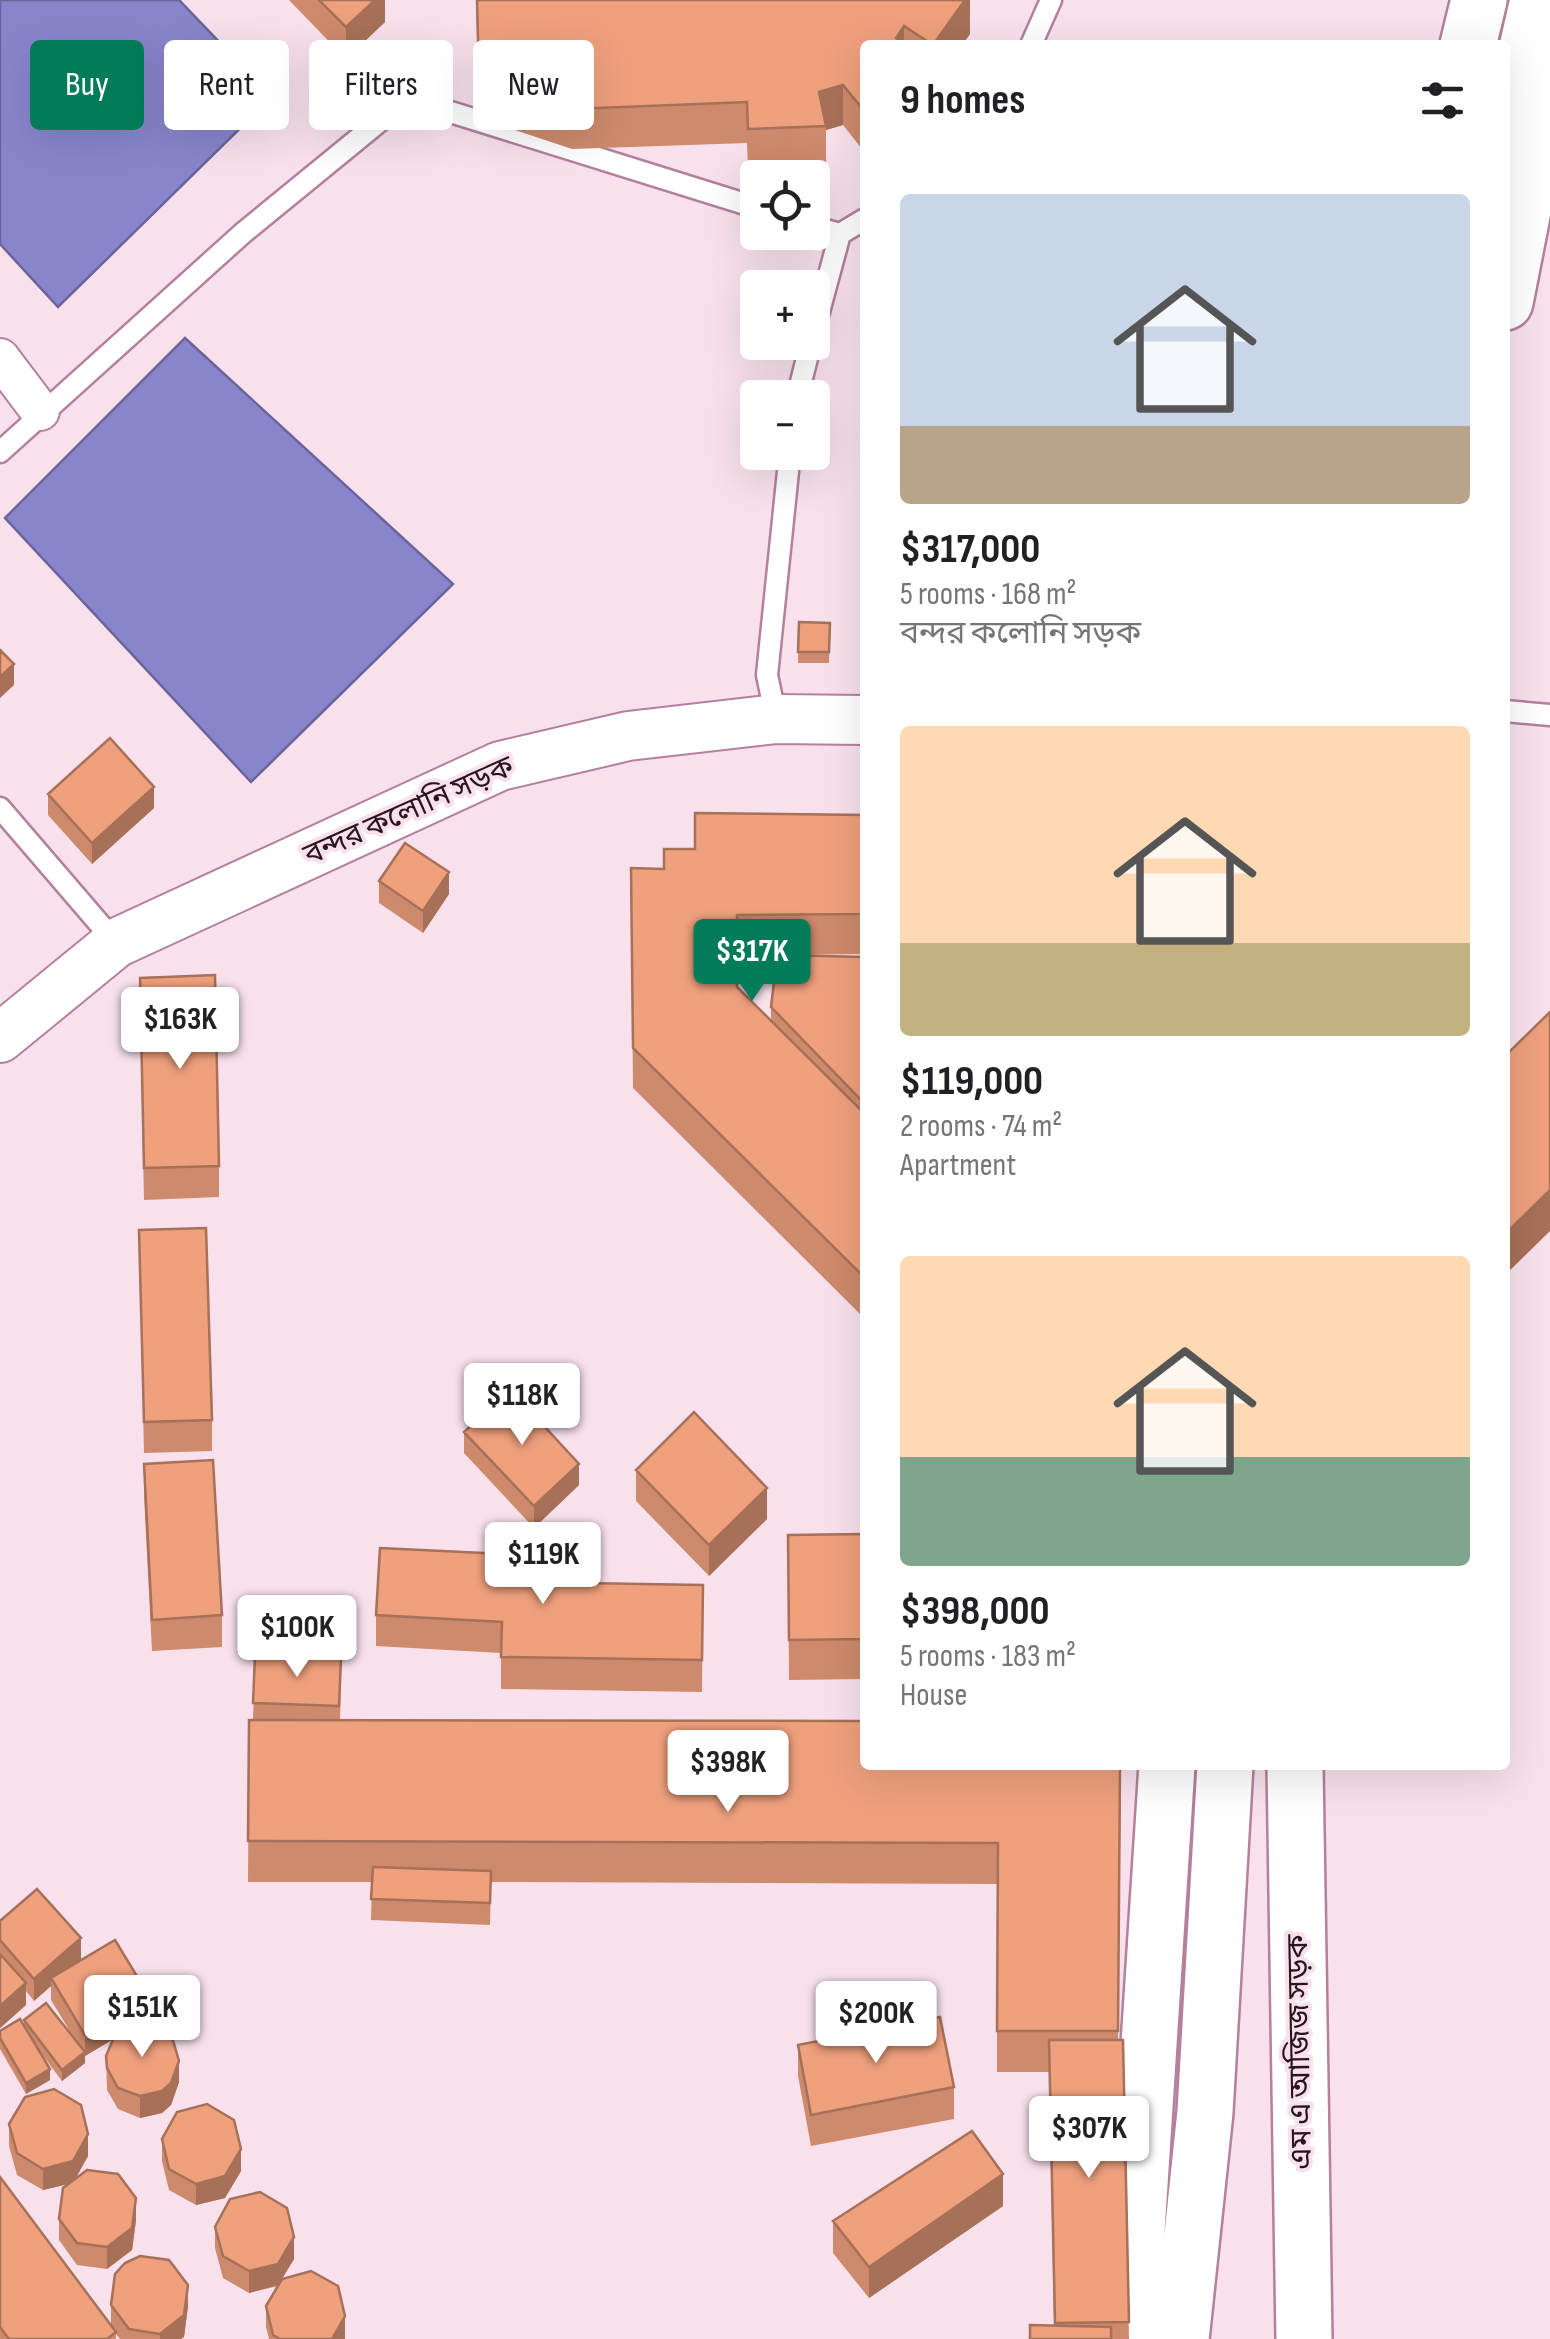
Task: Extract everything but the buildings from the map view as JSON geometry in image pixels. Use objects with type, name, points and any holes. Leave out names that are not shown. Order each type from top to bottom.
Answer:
[{"type":"main road","points":[[1469,40],[1479,0]]},
{"type":"main road","points":[[1490,40],[1502,0]]},
{"type":"main road","points":[[1510,120],[1538,0]]},
{"type":"main road","points":[[1510,276],[1550,72]]},
{"type":"main road","points":[[1130,2339],[1167,1770]]},
{"type":"main road","points":[[1181,2339],[1206,2112],[1225,1770]]},
{"type":"main road","name":"এম এ আজিজ সড়ক","points":[[1295,1770],[1304,2339]]},
{"type":"street","points":[[0,358],[40,412]]},
{"type":"street","name":"বন্দর কলোনি সড়ক","points":[[0,1038],[116,943],[500,766],[628,736],[776,720],[860,720]]},
{"type":"lane","points":[[1033,40],[1050,0]]},
{"type":"lane","points":[[0,452],[40,412],[391,112],[428,105],[740,202]]},
{"type":"lane","points":[[830,272],[840,234],[860,222]]},
{"type":"lane","points":[[830,231],[840,234]]},
{"type":"lane","points":[[776,720],[767,674],[788,470]]},
{"type":"lane","points":[[1510,711],[1550,715]]},
{"type":"lane","points":[[0,808],[116,943]]},
{"type":"shaded area","points":[[0,0],[179,0],[217,40],[164,40],[164,130],[238,130],[58,307],[0,244]]},
{"type":"shaded area","points":[[185,338],[453,584],[251,782],[5,518]]}]
